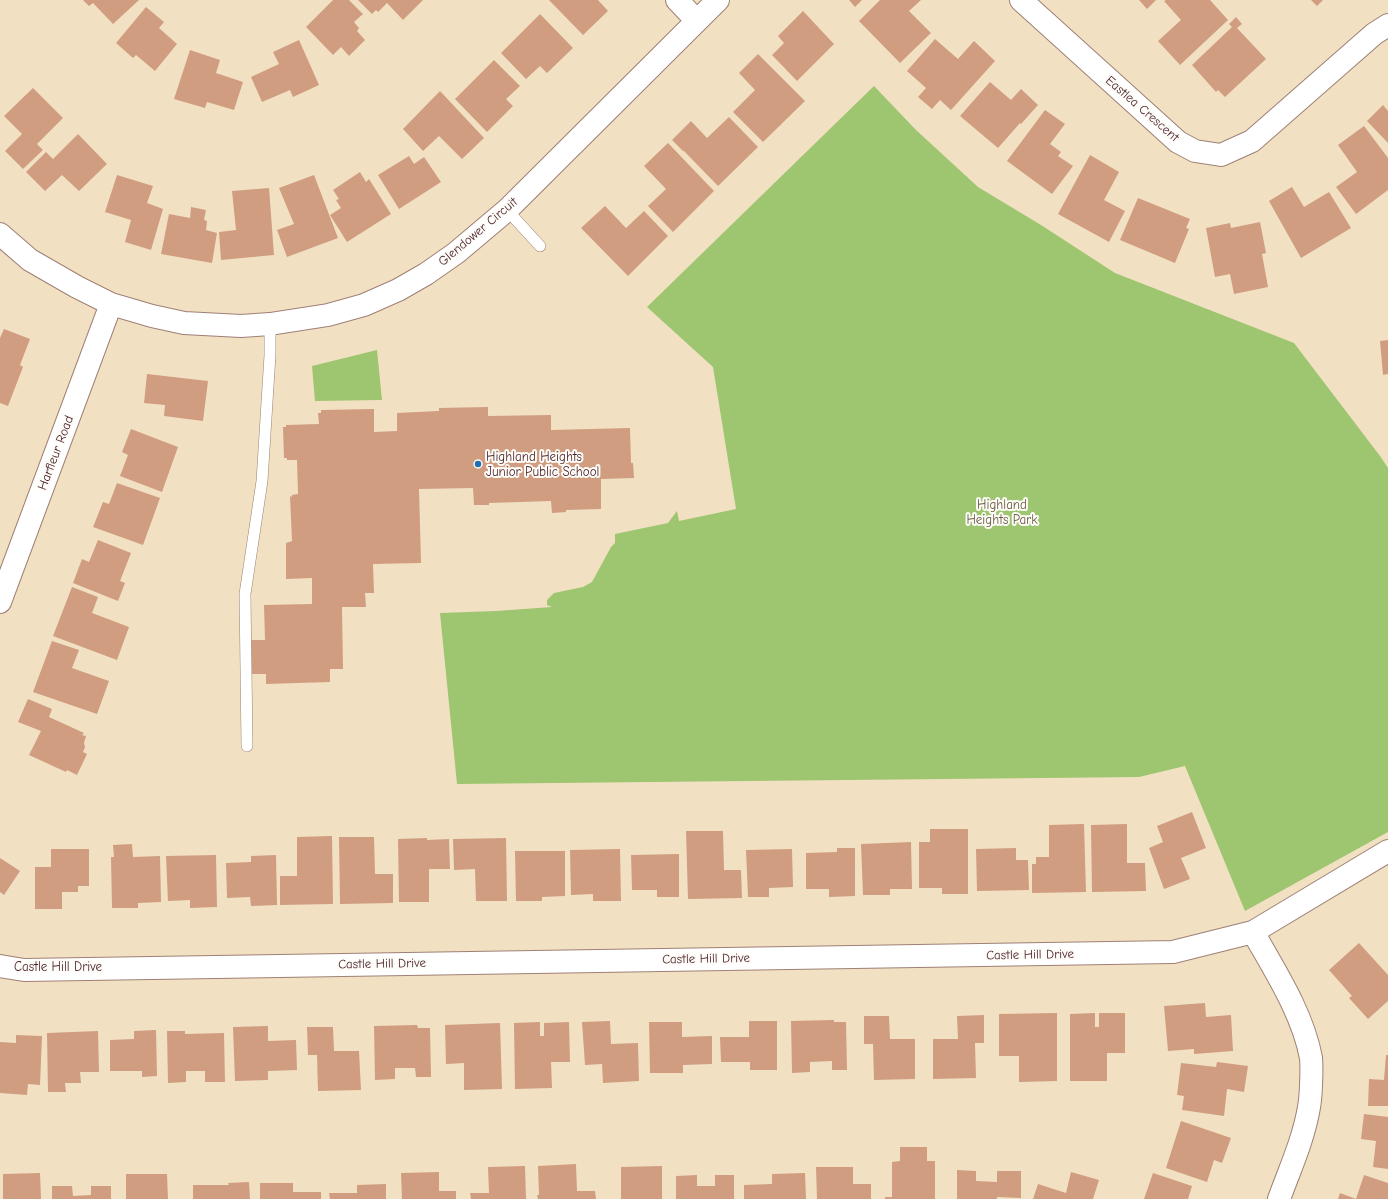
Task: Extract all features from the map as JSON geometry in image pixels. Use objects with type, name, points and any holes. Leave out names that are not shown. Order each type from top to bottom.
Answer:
[{"type":"street","points":[[677,0],[696,20]]},
{"type":"street","name":"Glendower Circuit","points":[[0,234],[30,260],[110,304],[184,323],[241,326],[270,324],[328,315],[364,305],[398,290],[426,274],[456,253],[507,210],[696,20],[718,0]]},
{"type":"street","name":"Eastlea Crescent","points":[[1021,0],[1178,142],[1195,151],[1221,155],[1252,141],[1374,34],[1388,25]]},
{"type":"street","name":"Harfleur Road","points":[[0,602],[110,304]]},
{"type":"street","name":"Castle Hill Drive","points":[[0,966],[24,970],[1173,952],[1253,932],[1388,851]]},
{"type":"street","points":[[1253,932],[1285,988],[1304,1031],[1311,1060],[1309,1106],[1301,1136],[1279,1199]]},
{"type":"lane","points":[[507,210],[540,246]]},
{"type":"lane","points":[[248,746],[245,594],[262,481],[270,355],[270,324]]},
{"type":"green space","name":"Highland Heights Park","points":[[874,86],[916,130],[978,187],[1041,225],[1115,273],[1294,343],[1380,456],[1388,468],[1388,832],[1245,911],[1185,766],[1139,777],[457,784],[440,613],[552,607],[547,605],[547,600],[554,593],[583,587],[592,582],[611,547],[615,543],[615,534],[668,523],[677,511],[679,521],[736,509],[713,367],[647,307]]},
{"type":"green space","points":[[377,350],[382,400],[315,401],[312,366]]},
{"type":"building","points":[[83,0],[139,0],[113,24],[93,3],[89,6]]},
{"type":"building","points":[[333,0],[349,0],[363,14],[354,22],[359,28],[357,31],[365,40],[349,56],[341,47],[333,55],[306,27]]},
{"type":"building","points":[[358,0],[423,0],[403,20],[387,3],[378,12],[376,10],[372,14]]},
{"type":"building","points":[[549,0],[598,0],[608,11],[583,35]]},
{"type":"building","points":[[849,0],[862,0],[855,7]]},
{"type":"building","points":[[880,0],[921,0],[909,11],[931,33],[900,63],[859,21]]},
{"type":"building","points":[[1139,0],[1156,0],[1147,9]]},
{"type":"building","points":[[1210,0],[1228,20],[1180,65],[1158,41],[1181,20],[1164,1]]},
{"type":"building","points":[[1311,0],[1323,0],[1317,6]]},
{"type":"building","points":[[146,7],[164,22],[159,28],[177,44],[155,71],[136,55],[133,58],[116,43]]},
{"type":"building","points":[[803,11],[834,44],[797,81],[772,55],[784,43],[778,36]]},
{"type":"building","points":[[540,14],[573,48],[547,73],[540,66],[526,79],[501,53]]},
{"type":"building","points":[[1236,17],[1242,24],[1237,28],[1266,59],[1225,97],[1218,90],[1216,92],[1192,65],[1232,27],[1229,24]]},
{"type":"building","points":[[935,39],[958,59],[974,41],[995,61],[951,110],[940,100],[932,109],[918,97],[926,88],[907,71]]},
{"type":"building","points":[[299,40],[319,85],[293,97],[290,90],[262,102],[251,77],[279,64],[273,52]]},
{"type":"building","points":[[190,50],[220,60],[216,73],[243,82],[234,110],[207,102],[205,108],[174,99]]},
{"type":"building","points":[[758,54],[805,101],[763,142],[733,112],[755,90],[739,73]]},
{"type":"building","points":[[494,60],[520,86],[506,99],[513,106],[487,132],[455,99]]},
{"type":"building","points":[[990,82],[1011,100],[1021,89],[1038,105],[998,148],[960,116]]},
{"type":"building","points":[[33,88],[63,118],[37,144],[43,150],[23,169],[5,151],[22,134],[4,116]]},
{"type":"building","points":[[440,91],[484,138],[462,159],[439,136],[423,151],[403,129]]},
{"type":"building","points":[[1383,105],[1388,111],[1388,143],[1367,121]]},
{"type":"building","points":[[1045,110],[1065,124],[1050,144],[1061,152],[1058,156],[1073,166],[1052,194],[1007,161]]},
{"type":"building","points":[[729,117],[758,147],[718,186],[672,140],[691,121],[707,138]]},
{"type":"building","points":[[1364,126],[1388,158],[1388,190],[1356,214],[1336,187],[1357,172],[1338,145]]},
{"type":"building","points":[[78,134],[107,164],[79,191],[62,175],[45,191],[26,172],[46,152],[53,159]]},
{"type":"building","points":[[668,143],[714,191],[673,232],[648,206],[666,189],[644,166]]},
{"type":"building","points":[[1090,155],[1119,172],[1104,200],[1125,211],[1109,242],[1058,214]]},
{"type":"building","points":[[409,156],[414,164],[424,157],[441,182],[399,209],[378,175]]},
{"type":"building","points":[[360,172],[366,182],[369,179],[391,214],[347,242],[330,215],[341,208],[336,200],[339,199],[333,190]]},
{"type":"building","points":[[117,175],[153,186],[147,203],[163,209],[151,250],[125,242],[131,220],[105,212]]},
{"type":"building","points":[[314,175],[338,238],[287,257],[277,230],[294,224],[279,188]]},
{"type":"building","points":[[1292,187],[1304,207],[1329,192],[1351,228],[1301,258],[1269,201]]},
{"type":"building","points":[[269,188],[274,255],[221,260],[219,232],[236,230],[232,191]]},
{"type":"building","points":[[1138,198],[1190,219],[1186,228],[1189,229],[1175,263],[1120,240]]},
{"type":"building","points":[[605,206],[626,228],[644,211],[668,236],[628,276],[581,228]]},
{"type":"building","points":[[191,207],[206,210],[204,220],[207,221],[206,230],[217,233],[212,263],[161,254],[169,214],[190,218]]},
{"type":"building","points":[[1260,222],[1266,253],[1262,254],[1268,287],[1234,294],[1230,274],[1215,277],[1206,228],[1230,223],[1231,228]]},
{"type":"building","points":[[4,329],[30,339],[20,365],[23,367],[8,406],[0,403],[0,338]]},
{"type":"building","points":[[1388,340],[1388,374],[1383,375],[1380,341]]},
{"type":"building","points":[[147,374],[208,381],[203,421],[164,416],[165,405],[144,403]]},
{"type":"building","points":[[488,407],[488,416],[551,415],[551,430],[630,428],[631,463],[633,463],[634,478],[601,479],[601,509],[566,510],[566,512],[552,513],[551,501],[489,503],[489,505],[474,505],[473,488],[419,489],[421,563],[373,564],[374,593],[365,593],[366,607],[342,607],[343,669],[330,669],[330,682],[266,684],[266,674],[251,674],[251,640],[265,640],[264,605],[312,604],[312,578],[286,579],[286,543],[292,541],[290,496],[292,497],[292,495],[298,494],[297,460],[287,460],[287,458],[284,458],[283,427],[286,427],[286,425],[319,424],[318,413],[321,413],[321,410],[374,409],[374,432],[397,431],[397,413],[439,411],[439,408]]},
{"type":"building","points":[[131,429],[178,447],[162,492],[120,476],[128,455],[122,452]]},
{"type":"building","points":[[117,483],[160,498],[143,545],[93,527],[103,502],[109,504]]},
{"type":"building","points":[[98,540],[131,553],[120,581],[125,583],[118,601],[73,583],[82,559],[89,562]]},
{"type":"building","points":[[72,587],[98,597],[92,613],[129,627],[117,660],[53,636]]},
{"type":"building","points":[[52,641],[79,650],[72,668],[109,681],[97,714],[33,692]]},
{"type":"building","points":[[28,699],[52,709],[49,717],[84,733],[82,735],[86,736],[83,752],[87,754],[77,775],[67,770],[66,772],[29,755],[41,731],[18,722]]},
{"type":"building","points":[[1192,812],[1206,848],[1181,858],[1190,879],[1164,889],[1149,848],[1163,842],[1157,826]]},
{"type":"building","points":[[1084,824],[1086,892],[1032,893],[1032,864],[1036,864],[1036,857],[1049,857],[1049,825]]},
{"type":"building","points":[[1127,824],[1127,863],[1145,863],[1146,891],[1092,892],[1091,825]]},
{"type":"building","points":[[930,829],[968,829],[968,894],[942,894],[942,888],[919,888],[919,842],[930,842]]},
{"type":"building","points":[[686,831],[723,831],[724,870],[741,870],[742,898],[688,899]]},
{"type":"building","points":[[332,836],[333,904],[280,905],[280,876],[297,876],[297,837]]},
{"type":"building","points":[[339,837],[374,837],[375,874],[393,874],[393,903],[340,904]]},
{"type":"building","points":[[427,838],[427,840],[449,839],[450,869],[429,869],[429,902],[399,902],[398,839]]},
{"type":"building","points":[[506,838],[507,901],[476,901],[475,869],[454,870],[453,839]]},
{"type":"building","points":[[911,842],[912,889],[890,889],[890,895],[863,895],[861,844]]},
{"type":"building","points":[[132,844],[133,857],[160,856],[161,902],[138,903],[138,908],[112,908],[111,857],[114,857],[113,845]]},
{"type":"building","points":[[837,848],[855,848],[855,896],[829,897],[829,889],[806,889],[806,853],[837,852]]},
{"type":"building","points":[[1016,848],[1016,860],[1028,860],[1029,890],[977,891],[976,849]]},
{"type":"building","points":[[51,849],[89,849],[89,886],[78,886],[78,892],[62,892],[62,909],[35,909],[35,867],[51,867]]},
{"type":"building","points":[[620,849],[621,901],[593,901],[593,894],[571,895],[570,850]]},
{"type":"building","points":[[792,849],[793,887],[769,888],[769,897],[748,897],[746,850]]},
{"type":"building","points":[[515,851],[565,851],[565,896],[542,897],[542,901],[516,901]]},
{"type":"building","points":[[679,854],[679,897],[657,897],[657,890],[632,890],[631,855]]},
{"type":"building","points":[[216,855],[217,907],[190,908],[190,900],[168,901],[166,856]]},
{"type":"building","points":[[276,855],[277,905],[251,906],[250,897],[227,898],[226,863],[251,862],[251,856]]},
{"type":"building","points":[[0,858],[20,871],[4,895],[0,892]]},
{"type":"building","points":[[1359,943],[1388,975],[1388,1001],[1368,1019],[1349,998],[1352,996],[1329,970]]},
{"type":"building","points":[[1205,1003],[1206,1017],[1231,1015],[1233,1051],[1194,1054],[1194,1049],[1168,1051],[1164,1006]]},
{"type":"building","points":[[1057,1013],[1057,1081],[1019,1082],[1019,1056],[999,1056],[999,1014]]},
{"type":"building","points":[[1095,1013],[1095,1027],[1099,1027],[1099,1013],[1125,1013],[1125,1053],[1107,1053],[1107,1081],[1070,1081],[1070,1014]]},
{"type":"building","points":[[984,1015],[984,1043],[975,1043],[976,1078],[933,1079],[933,1039],[958,1039],[957,1016]]},
{"type":"building","points":[[864,1016],[889,1016],[890,1039],[915,1039],[915,1079],[874,1080],[873,1044],[864,1044]]},
{"type":"building","points":[[834,1020],[834,1022],[846,1022],[847,1070],[832,1070],[832,1061],[810,1062],[810,1072],[792,1073],[791,1021]]},
{"type":"building","points":[[610,1021],[611,1044],[638,1043],[639,1081],[603,1083],[602,1064],[585,1065],[582,1022]]},
{"type":"building","points":[[749,1021],[777,1021],[777,1070],[750,1070],[750,1062],[721,1062],[720,1037],[749,1037]]},
{"type":"building","points":[[540,1022],[540,1036],[544,1036],[544,1023],[569,1022],[570,1062],[551,1062],[552,1088],[515,1089],[514,1023]]},
{"type":"building","points":[[649,1022],[682,1022],[682,1037],[712,1036],[712,1064],[683,1065],[683,1073],[650,1073]]},
{"type":"building","points":[[500,1023],[502,1089],[464,1090],[464,1063],[446,1064],[445,1025]]},
{"type":"building","points":[[417,1025],[418,1028],[430,1028],[431,1077],[416,1077],[415,1068],[395,1068],[395,1079],[375,1080],[374,1026]]},
{"type":"building","points":[[268,1026],[268,1041],[296,1040],[297,1070],[268,1071],[268,1080],[235,1081],[233,1027]]},
{"type":"building","points":[[307,1027],[333,1027],[334,1051],[359,1051],[361,1090],[318,1091],[317,1055],[308,1055]]},
{"type":"building","points":[[156,1030],[157,1076],[142,1077],[142,1071],[110,1071],[110,1040],[134,1039],[134,1031]]},
{"type":"building","points":[[98,1031],[99,1072],[80,1072],[81,1083],[65,1083],[66,1092],[48,1092],[47,1033]]},
{"type":"building","points":[[167,1031],[185,1031],[185,1034],[224,1033],[225,1082],[205,1082],[205,1071],[186,1071],[186,1082],[168,1083]]},
{"type":"building","points":[[16,1035],[42,1036],[40,1085],[28,1084],[27,1095],[0,1093],[0,1042],[16,1043]]},
{"type":"building","points":[[1386,1055],[1388,1055],[1388,1106],[1368,1106],[1369,1079],[1384,1080]]},
{"type":"building","points":[[1217,1062],[1248,1066],[1244,1092],[1227,1089],[1224,1116],[1182,1110],[1184,1096],[1177,1095],[1181,1063],[1216,1067]]},
{"type":"building","points":[[1364,1114],[1388,1117],[1388,1169],[1373,1167],[1376,1141],[1361,1139]]},
{"type":"building","points":[[1181,1121],[1231,1138],[1222,1163],[1214,1160],[1207,1182],[1166,1168]]},
{"type":"building","points":[[900,1147],[927,1147],[927,1161],[935,1161],[935,1199],[885,1199],[885,1197],[892,1197],[892,1162],[900,1161]]},
{"type":"building","points":[[576,1164],[577,1191],[595,1191],[596,1199],[538,1199],[538,1166]]},
{"type":"building","points":[[525,1166],[526,1199],[471,1199],[470,1193],[489,1193],[488,1167]]},
{"type":"building","points":[[662,1166],[662,1199],[621,1199],[621,1167]]},
{"type":"building","points":[[816,1167],[853,1167],[853,1184],[871,1184],[871,1199],[817,1199]]},
{"type":"building","points":[[957,1170],[976,1171],[976,1181],[997,1182],[997,1171],[1021,1171],[1021,1198],[997,1197],[997,1199],[957,1199]]},
{"type":"building","points":[[439,1172],[439,1191],[456,1191],[456,1199],[402,1199],[401,1173]]},
{"type":"building","points":[[1071,1172],[1099,1180],[1093,1199],[1033,1199],[1038,1184],[1066,1193]]},
{"type":"building","points":[[40,1173],[41,1199],[3,1199],[3,1174]]},
{"type":"building","points":[[805,1173],[806,1199],[744,1199],[744,1185],[772,1184],[772,1174]]},
{"type":"building","points":[[1153,1173],[1192,1186],[1188,1199],[1144,1199]]},
{"type":"building","points":[[126,1174],[167,1174],[168,1199],[126,1199]]},
{"type":"building","points":[[697,1175],[697,1186],[715,1186],[715,1175],[734,1175],[734,1199],[676,1199],[676,1176]]},
{"type":"building","points":[[1364,1175],[1388,1183],[1388,1199],[1356,1199]]},
{"type":"building","points":[[249,1182],[250,1199],[193,1199],[193,1185],[229,1185],[228,1183]]},
{"type":"building","points":[[260,1183],[293,1183],[293,1192],[321,1192],[321,1199],[260,1199]]},
{"type":"building","points":[[386,1184],[386,1199],[330,1199],[329,1193],[357,1193],[357,1185]]},
{"type":"building","points":[[52,1186],[72,1186],[73,1196],[91,1195],[91,1186],[111,1186],[111,1199],[52,1199]]},
{"type":"building","points":[[1340,1193],[1356,1199],[1338,1199]]},
{"type":"place","name":"Highland Heights Junior Public School","points":[[478,464]]}]
